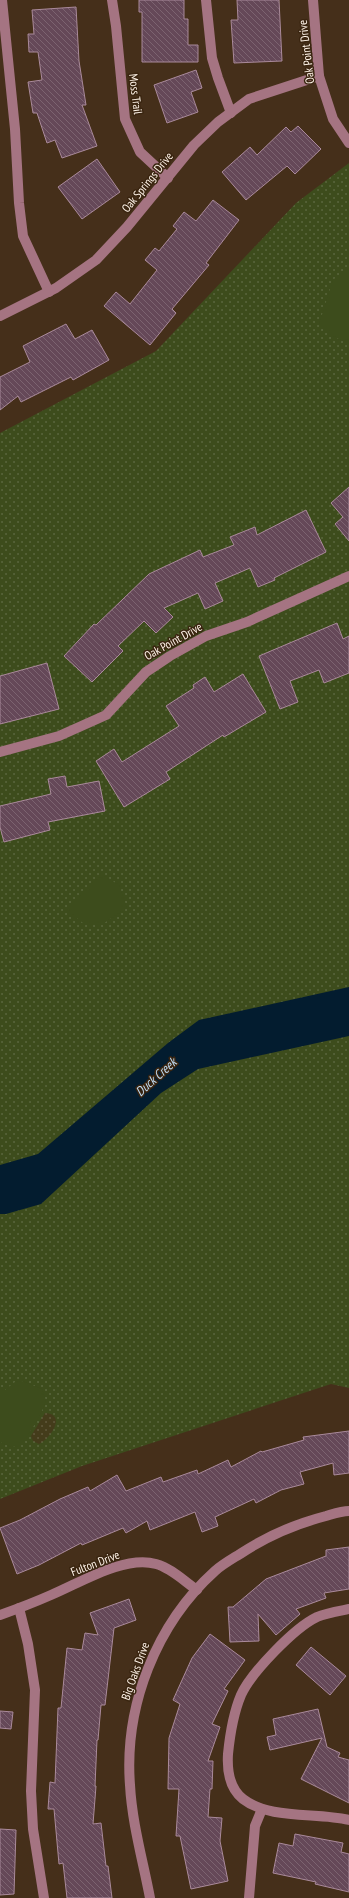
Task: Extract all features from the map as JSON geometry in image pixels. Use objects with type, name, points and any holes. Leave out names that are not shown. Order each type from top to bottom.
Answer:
[{"type":"street","points":[[2,0],[15,129],[19,203],[23,236],[49,292]]},
{"type":"street","name":"Moss Trail","points":[[112,0],[125,119],[140,152],[168,178]]},
{"type":"street","points":[[206,0],[212,58],[231,113]]},
{"type":"street","name":"Oak Point Drive","points":[[313,0],[319,76],[333,119],[349,143]]},
{"type":"street","name":"Oak Springs Drive","points":[[0,316],[49,292],[96,260],[127,227],[194,145],[218,122],[249,99],[319,76]]},
{"type":"street","name":"Oak Point Drive","points":[[0,752],[59,736],[106,715],[146,672],[170,656],[206,636],[247,622],[349,576]]},
{"type":"street","name":"Big Oaks Drive","points":[[150,1898],[130,1785],[133,1719],[141,1686],[157,1646],[178,1612],[216,1570],[262,1539],[306,1522],[349,1511]]},
{"type":"street","name":"Fulton Drive","points":[[0,1616],[93,1576],[119,1566],[138,1562],[156,1564],[170,1570],[197,1590]]},
{"type":"street","points":[[19,1608],[28,1644],[35,1690],[31,1791],[33,1828],[44,1898]]},
{"type":"street","points":[[349,1609],[316,1618],[286,1640],[263,1664],[242,1694],[232,1719],[228,1765],[230,1781],[242,1798],[262,1809],[349,1820]]},
{"type":"street","points":[[249,1898],[255,1826],[262,1809]]},
{"type":"green space","points":[[349,163],[349,1388],[331,1384],[82,1466],[0,1499],[0,433],[156,351],[296,203]]},
{"type":"green space","points":[[348,268],[349,339],[342,341],[319,324],[333,280]]},
{"type":"green space","points":[[103,875],[119,885],[127,908],[104,923],[83,923],[67,910],[93,882]]},
{"type":"green space","points":[[22,1381],[42,1389],[46,1401],[35,1424],[23,1441],[19,1446],[11,1447],[0,1442],[0,1394],[15,1382]]},
{"type":"sand","points":[[45,1413],[52,1414],[56,1422],[51,1433],[43,1442],[39,1444],[33,1441],[31,1436]]},
{"type":"water","name":"Duck Creek","points":[[349,987],[349,1036],[198,1069],[161,1093],[41,1204],[6,1214],[0,1214],[0,1165],[38,1154],[168,1043],[199,1020]]},
{"type":"building","points":[[139,0],[184,0],[184,19],[188,19],[188,45],[198,45],[198,62],[142,62],[142,12],[139,12]]},
{"type":"building","points":[[237,0],[279,0],[282,61],[234,63],[231,20],[238,20]]},
{"type":"building","points":[[76,7],[79,61],[86,105],[82,105],[97,146],[62,158],[55,140],[47,143],[37,113],[33,113],[28,82],[42,80],[38,52],[29,52],[28,34],[34,34],[32,10]]},
{"type":"building","points":[[196,70],[202,88],[191,92],[198,112],[167,123],[154,85]]},
{"type":"building","points":[[298,126],[321,149],[295,174],[287,166],[246,200],[222,172],[250,147],[257,155],[286,127],[291,132]]},
{"type":"building","points":[[97,159],[120,192],[82,219],[58,187]]},
{"type":"building","points":[[213,200],[239,220],[206,263],[209,265],[172,309],[176,313],[150,345],[104,306],[116,292],[130,304],[157,270],[145,260],[155,248],[159,251],[177,229],[173,226],[184,212],[196,221]]},
{"type":"building","points":[[66,324],[75,339],[92,330],[109,360],[73,380],[71,377],[21,402],[18,396],[0,410],[0,377],[30,362],[23,346]]},
{"type":"building","points":[[349,487],[349,541],[335,524],[343,517],[331,503]]},
{"type":"building","points":[[306,510],[326,552],[274,578],[275,580],[258,587],[250,568],[215,583],[223,601],[205,609],[198,593],[164,608],[173,617],[156,633],[144,621],[118,646],[123,651],[92,682],[64,656],[94,624],[96,625],[149,574],[200,550],[203,557],[234,545],[230,537],[255,527],[257,535]]},
{"type":"building","points":[[337,623],[343,639],[349,636],[349,673],[324,683],[319,670],[290,681],[298,702],[280,709],[259,656]]},
{"type":"building","points":[[47,663],[59,709],[0,724],[0,676]]},
{"type":"building","points":[[243,674],[266,712],[224,737],[223,735],[166,772],[170,779],[124,807],[96,761],[114,749],[122,762],[179,726],[166,706],[194,688],[193,685],[205,677],[214,692]]},
{"type":"building","points":[[65,776],[67,787],[99,781],[105,811],[48,822],[50,830],[4,842],[0,827],[0,806],[51,794],[48,779]]},
{"type":"building","points":[[349,1431],[349,1473],[334,1475],[333,1463],[300,1472],[304,1484],[281,1490],[256,1503],[254,1499],[215,1517],[218,1526],[202,1532],[195,1512],[150,1530],[147,1521],[126,1533],[123,1528],[82,1545],[81,1543],[39,1565],[17,1574],[0,1528],[88,1487],[90,1491],[117,1475],[126,1491],[161,1477],[163,1482],[197,1470],[198,1474],[228,1460],[231,1467],[261,1451],[262,1452],[304,1440],[303,1437]]},
{"type":"building","points":[[349,1547],[349,1589],[324,1593],[326,1598],[296,1609],[300,1614],[276,1635],[258,1614],[259,1641],[230,1642],[228,1607],[233,1607],[266,1579],[326,1556],[326,1550]]},
{"type":"building","points":[[129,1599],[136,1620],[114,1628],[105,1705],[101,1705],[97,1740],[93,1824],[101,1823],[106,1866],[108,1866],[112,1898],[67,1898],[63,1863],[59,1864],[54,1809],[48,1809],[50,1782],[55,1783],[58,1708],[61,1708],[67,1648],[82,1650],[85,1633],[98,1635],[90,1613]]},
{"type":"building","points":[[210,1634],[245,1660],[224,1689],[228,1691],[212,1724],[220,1727],[208,1761],[213,1761],[212,1789],[210,1789],[208,1817],[222,1818],[220,1841],[228,1881],[191,1889],[180,1836],[176,1836],[179,1789],[168,1789],[169,1738],[180,1704],[173,1700],[192,1658]]},
{"type":"building","points":[[311,1647],[346,1676],[330,1695],[296,1665]]},
{"type":"building","points":[[318,1709],[327,1747],[340,1753],[338,1757],[349,1760],[349,1803],[301,1779],[322,1738],[270,1750],[267,1737],[276,1735],[273,1719]]},
{"type":"building","points":[[0,1711],[13,1712],[11,1729],[0,1728]]},
{"type":"building","points":[[0,1829],[16,1830],[14,1894],[0,1895]]},
{"type":"building","points":[[295,1834],[343,1843],[341,1852],[349,1854],[349,1892],[315,1884],[316,1882],[273,1873],[279,1843],[293,1846]]}]
